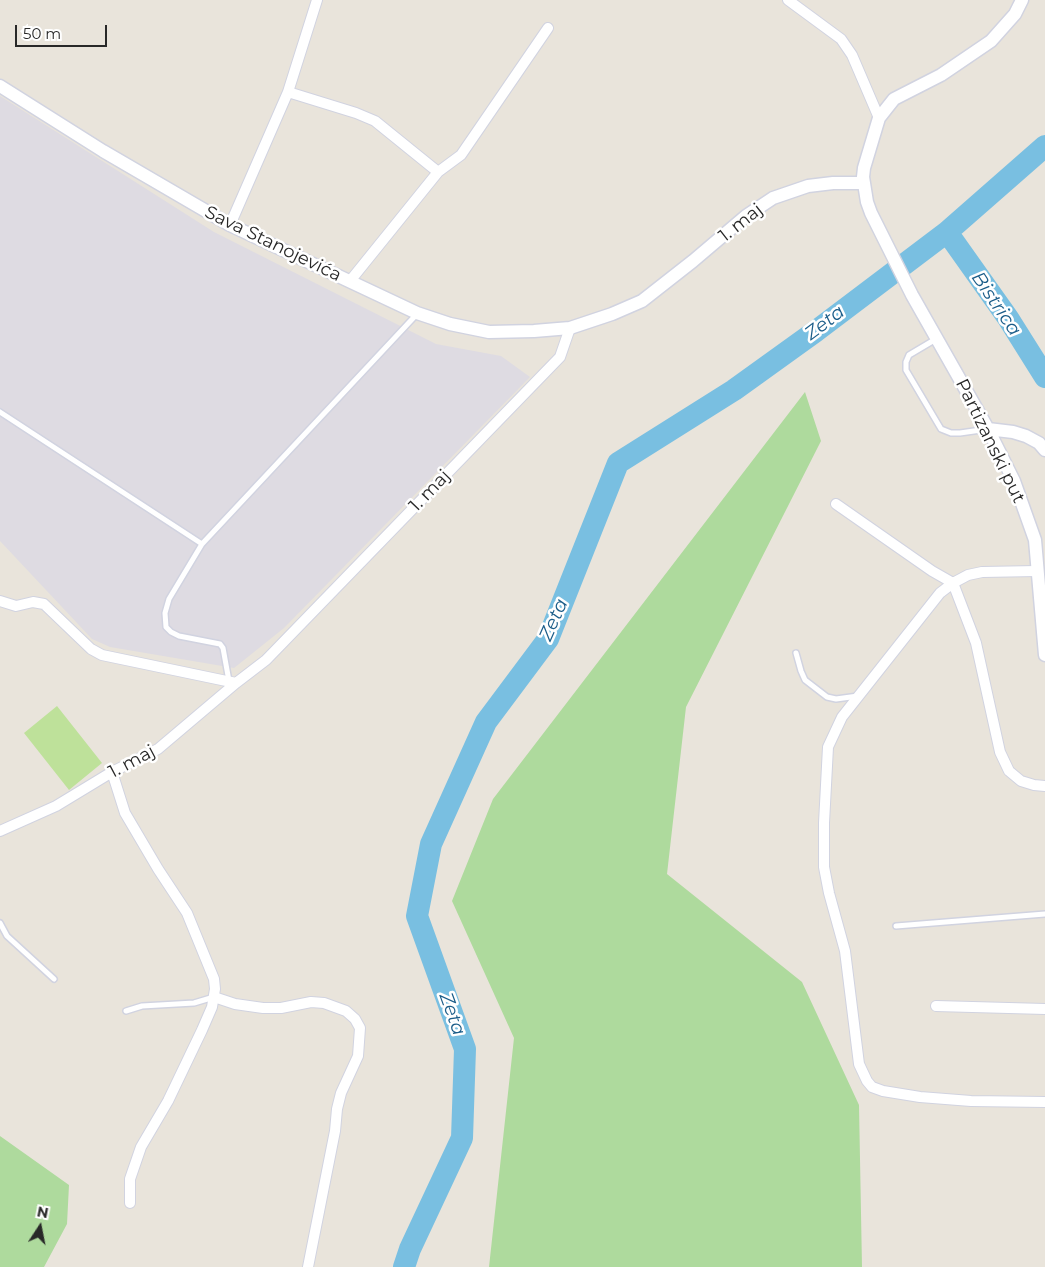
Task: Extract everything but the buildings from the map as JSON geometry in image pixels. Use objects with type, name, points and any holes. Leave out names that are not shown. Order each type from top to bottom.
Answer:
[{"type":"street","points":[[230,225],[288,92],[317,0]]},
{"type":"street","points":[[788,0],[841,39],[852,55],[879,118],[894,99],[941,75],[991,41],[1015,14],[1022,0]]},
{"type":"street","points":[[350,282],[438,172],[460,155],[548,28]]},
{"type":"street","name":"Sava Stanojevića","points":[[0,86],[104,152],[230,225],[417,313],[450,324],[489,332],[534,332],[570,328]]},
{"type":"street","points":[[288,92],[356,113],[375,121],[438,172]]},
{"type":"street","name":"Partizanski put","points":[[879,118],[864,168],[867,202],[912,295],[988,429],[1014,481],[1035,540],[1045,655]]},
{"type":"street","name":"1. maj","points":[[0,831],[56,806],[112,772],[158,749],[232,682],[266,660],[560,357],[570,328],[612,314],[642,301],[746,216],[773,198],[808,186],[833,183],[864,183]]},
{"type":"street","points":[[988,429],[1013,432],[1026,436],[1039,443],[1045,450]]},
{"type":"street","points":[[836,504],[932,571],[954,583],[976,643],[1000,752],[1009,770],[1021,780],[1034,785],[1045,786]]},
{"type":"street","points":[[1037,571],[982,572],[968,576],[940,593],[842,717],[828,747],[824,866],[829,893],[845,951],[859,1064],[867,1082],[872,1087],[883,1091],[920,1097],[971,1101],[1045,1102]]},
{"type":"street","points":[[0,601],[16,606],[33,602],[44,604],[91,649],[102,655],[232,682]]},
{"type":"street","points":[[112,772],[125,813],[187,913],[214,979],[214,997],[202,1030],[168,1101],[141,1147],[130,1179],[130,1203]]},
{"type":"street","points":[[214,997],[235,1004],[263,1008],[281,1008],[311,1002],[324,1003],[346,1011],[355,1019],[360,1028],[358,1056],[341,1092],[337,1109],[335,1131],[308,1267]]},
{"type":"street","points":[[936,1006],[1045,1009]]},
{"type":"lane","points":[[232,682],[223,648],[220,644],[179,636],[166,627],[165,613],[169,599],[202,544],[417,313]]},
{"type":"lane","points":[[937,338],[909,355],[906,362],[906,370],[941,429],[951,433],[988,429]]},
{"type":"lane","points":[[0,412],[202,544]]},
{"type":"lane","points":[[796,653],[800,671],[805,680],[826,697],[836,699],[859,696]]},
{"type":"lane","points":[[896,926],[1045,914]]},
{"type":"lane","points":[[0,923],[8,936],[54,979]]},
{"type":"lane","points":[[126,1011],[142,1006],[194,1003],[214,997]]},
{"type":"shaded area","points":[[0,96],[214,232],[436,344],[501,356],[530,377],[284,628],[234,668],[110,647],[92,639],[0,541]]},
{"type":"green space","points":[[805,392],[821,441],[686,707],[667,874],[802,982],[859,1105],[862,1267],[489,1267],[514,1038],[452,901],[493,799]]},
{"type":"green space","points":[[57,706],[102,763],[69,790],[24,733]]},
{"type":"green space","points":[[0,1136],[69,1185],[67,1224],[44,1267],[0,1267]]},
{"type":"waterway","name":"Zeta","points":[[404,1267],[410,1249],[462,1138],[465,1049],[417,916],[431,844],[486,722],[548,639],[618,463],[734,390],[816,331],[947,232],[1045,146]]},
{"type":"waterway","name":"Bistrica","points":[[947,232],[1008,318],[1045,377]]}]
